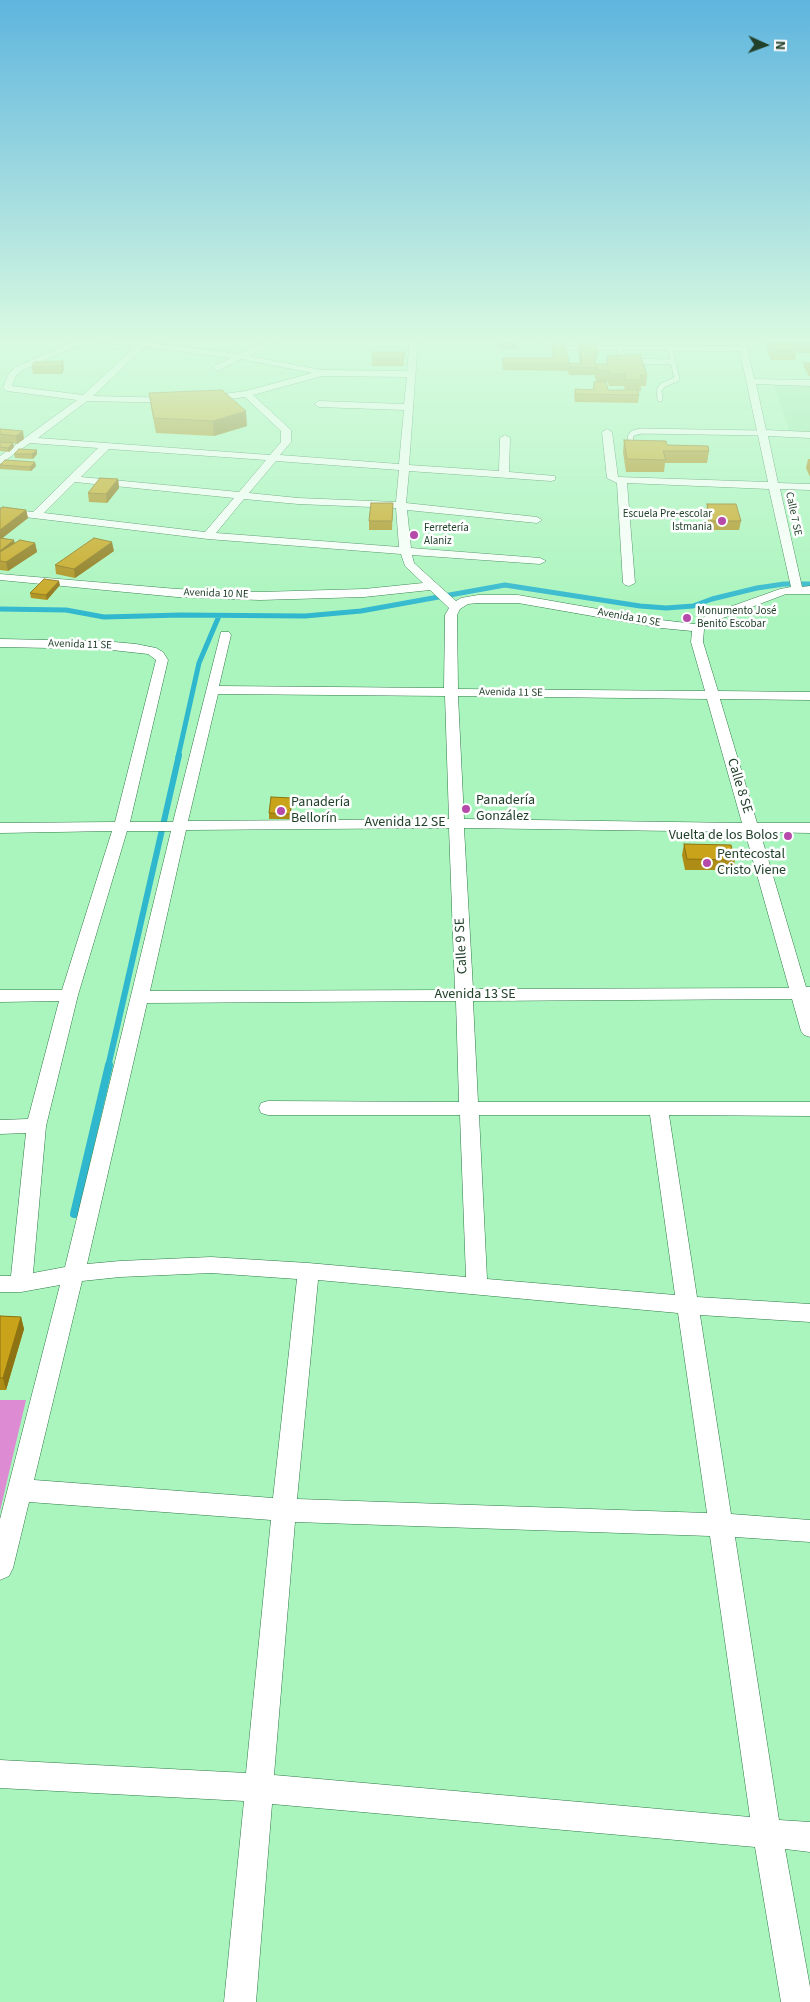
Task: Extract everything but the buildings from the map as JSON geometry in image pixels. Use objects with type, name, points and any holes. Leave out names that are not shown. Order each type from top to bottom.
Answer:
[{"type":"street","points":[[0,461],[40,431]]},
{"type":"street","points":[[208,536],[286,442],[286,431]]},
{"type":"street","points":[[408,431],[401,506],[404,550],[409,564],[444,597]]},
{"type":"street","points":[[608,432],[612,478],[622,482],[810,487]]},
{"type":"street","points":[[762,433],[810,435]]},
{"type":"street","name":"Calle 7 SE","points":[[762,433],[795,584]]},
{"type":"street","points":[[504,476],[505,438]]},
{"type":"street","points":[[29,440],[551,478]]},
{"type":"street","points":[[35,516],[106,446]]},
{"type":"street","points":[[72,479],[298,501],[401,506],[536,520]]},
{"type":"street","points":[[622,482],[629,583]]},
{"type":"street","points":[[0,511],[208,536],[540,561]]},
{"type":"street","name":"Avenida 10 NE","points":[[0,578],[177,593],[260,596],[364,594],[444,597]]},
{"type":"street","points":[[698,628],[711,618],[784,591],[795,584],[810,590]]},
{"type":"street","name":"Avenida 10 SE","points":[[444,597],[464,601],[518,599],[661,624],[698,628]]},
{"type":"street","name":"Calle 9 SE","points":[[444,597],[451,615],[451,692],[456,823],[477,1286]]},
{"type":"street","name":"Calle 8 SE","points":[[698,628],[697,642],[712,695],[805,993],[810,1031]]},
{"type":"street","points":[[0,1568],[139,997],[176,825],[225,635]]},
{"type":"street","name":"Avenida 11 SE","points":[[2,647],[103,645],[152,651],[162,660],[162,668],[121,827]]},
{"type":"street","name":"Avenida 11 SE","points":[[212,690],[810,696]]},
{"type":"street","name":"Avenida 12 SE","points":[[0,828],[456,823],[810,828]]},
{"type":"street","points":[[121,827],[69,996],[36,1126],[10,1284],[120,1269],[211,1265],[308,1271],[687,1305],[810,1313]]},
{"type":"street","name":"Avenida 13 SE","points":[[139,997],[805,993]]},
{"type":"street","points":[[0,996],[69,996]]},
{"type":"street","points":[[268,1108],[810,1109]]},
{"type":"street","points":[[658,1108],[767,1833],[797,2002]]},
{"type":"street","points":[[0,1127],[36,1126]]},
{"type":"street","points":[[240,2002],[258,1788],[308,1271]]},
{"type":"street","points":[[19,1490],[284,1510],[720,1525],[810,1531]]},
{"type":"street","points":[[0,1774],[258,1788],[810,1837]]},
{"type":"lane","points":[[634,448],[630,436],[639,431]]},
{"type":"lane","points":[[667,431],[762,433]]},
{"type":"shaded area","points":[[0,1400],[26,1400],[0,1511]]},
{"type":"waterway","points":[[0,609],[66,610],[104,617],[181,615],[305,616],[361,611],[505,585],[640,606],[666,608],[693,606],[712,599],[757,588],[784,584],[810,584]]},
{"type":"waterway","points":[[178,757],[199,663],[219,616]]},
{"type":"waterway","points":[[108,1067],[179,755]]},
{"type":"waterway","points":[[74,1214],[109,1065]]},
{"type":"place","name":"Escuela Pre-escolar Istmania","points":[[722,521]]},
{"type":"place","name":"Ferretería Alaniz","points":[[414,535]]},
{"type":"place","name":"Monumento José Benito Escobar","points":[[687,618]]},
{"type":"place","name":"Panadería González","points":[[466,809]]},
{"type":"place","name":"Panadería Bellorín","points":[[281,811]]},
{"type":"place","name":"Vuelta de los Bolos","points":[[788,836]]},
{"type":"place","name":"Pentecostal Cristo Viene","points":[[707,863]]}]
